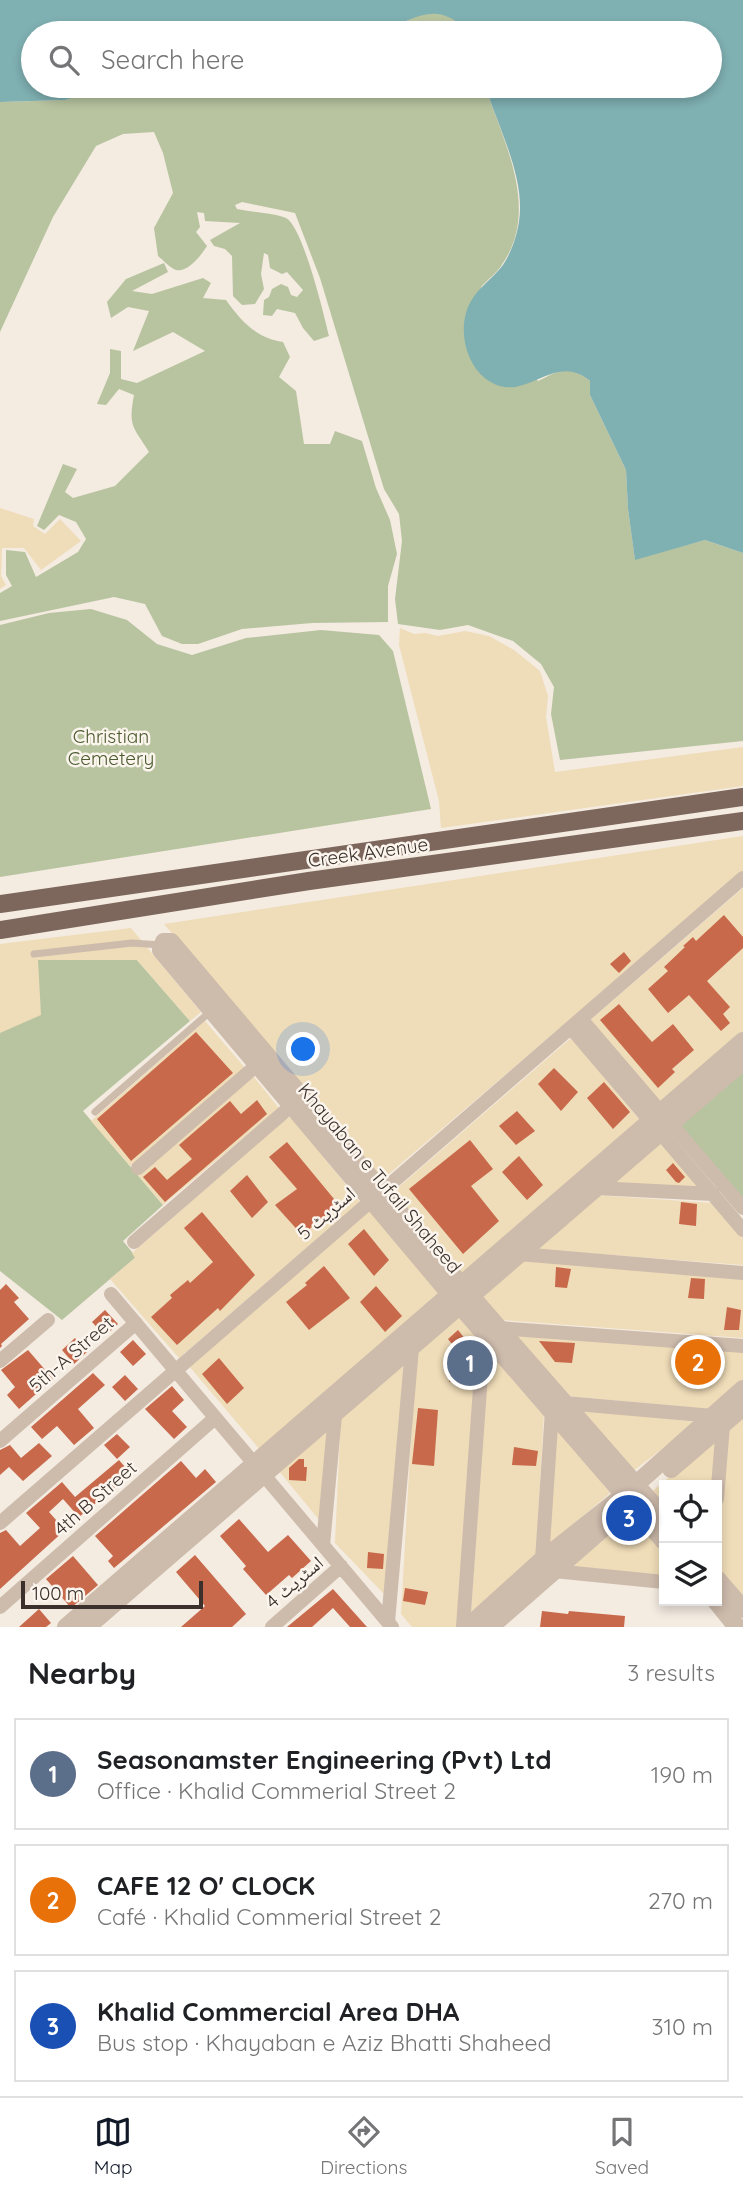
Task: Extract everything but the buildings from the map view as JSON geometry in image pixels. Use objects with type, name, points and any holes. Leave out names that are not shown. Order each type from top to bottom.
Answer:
[{"type":"main road","name":"Creek Avenue","points":[[0,904],[743,797]]},
{"type":"main road","name":"Creek Avenue","points":[[0,930],[309,881],[743,821]]},
{"type":"street","name":"اسٹریٹ 5","points":[[0,1523],[743,878]]},
{"type":"street","name":"Khayaban e Tufail Shaheed","points":[[376,1195],[290,1106],[160,950],[161,946],[167,941],[171,942],[376,1195],[634,1494],[659,1533]]},
{"type":"street","points":[[576,1024],[660,1123],[743,1230]]},
{"type":"street","points":[[66,1627],[260,1470],[335,1415],[412,1348],[461,1295],[519,1254],[596,1188],[743,1041]]},
{"type":"street","points":[[87,1627],[260,1470],[660,1123],[743,1061]]},
{"type":"street","points":[[138,1168],[257,1065]]},
{"type":"street","points":[[134,1241],[290,1106]]},
{"type":"street","points":[[660,1123],[743,1208]]},
{"type":"street","points":[[596,1188],[713,1194]]},
{"type":"street","points":[[519,1254],[743,1273]]},
{"type":"street","points":[[111,1294],[390,1625]]},
{"type":"street","points":[[0,1361],[48,1320]]},
{"type":"street","name":"5th-A Street","points":[[0,1441],[136,1323]]},
{"type":"street","points":[[465,1627],[491,1330],[743,1346]]},
{"type":"street","points":[[390,1625],[412,1348]]},
{"type":"street","points":[[465,1627],[548,1565],[634,1494],[718,1420],[743,1389]]},
{"type":"street","points":[[490,1627],[548,1565],[559,1406],[718,1420],[743,1407]]},
{"type":"street","points":[[323,1545],[335,1415]]},
{"type":"street","name":"4th B Street","points":[[0,1606],[215,1418]]},
{"type":"street","points":[[717,1480],[718,1420]]},
{"type":"street","name":"Khayaban e Tufail Shaheed","points":[[634,1494],[659,1513]]},
{"type":"street","points":[[548,1565],[659,1581]]},
{"type":"street","name":"اسٹریٹ 4","points":[[272,1627],[341,1566]]},
{"type":"street","points":[[722,1585],[743,1609]]},
{"type":"street","points":[[720,1606],[737,1627]]},
{"type":"lane","points":[[34,954],[132,943],[161,946]]},
{"type":"lane","points":[[95,1112],[211,1011]]},
{"type":"green space","points":[[429,10],[442,11],[458,21],[406,21]]},
{"type":"green space","points":[[489,98],[515,174],[518,220],[514,242],[503,263],[481,287],[538,381],[564,370],[576,372],[590,381],[590,395],[626,470],[635,559],[705,540],[743,553],[743,741],[560,760],[551,714],[554,687],[541,664],[513,641],[468,625],[440,630],[398,624],[395,599],[402,541],[399,514],[384,489],[320,278],[295,213],[242,202],[235,205],[237,209],[282,216],[293,225],[312,272],[329,336],[314,341],[295,313],[277,309],[272,316],[263,315],[264,300],[269,297],[272,289],[281,284],[288,287],[291,295],[297,297],[303,290],[287,272],[282,274],[270,268],[268,255],[264,253],[261,274],[264,289],[255,304],[242,305],[233,296],[232,256],[225,249],[214,246],[210,240],[240,223],[205,221],[204,213],[197,212],[200,227],[196,232],[207,246],[198,258],[185,269],[176,270],[158,256],[154,228],[173,193],[163,153],[154,132],[123,134],[96,146],[53,217],[0,332],[0,102]]},
{"type":"green space","points":[[164,263],[168,272],[132,291],[152,294],[203,278],[211,283],[203,298],[226,300],[250,327],[265,337],[283,342],[290,357],[279,377],[296,391],[304,444],[330,444],[335,431],[362,441],[376,488],[390,520],[397,554],[388,586],[388,622],[312,623],[242,629],[198,644],[182,644],[162,636],[145,604],[114,597],[0,621],[0,593],[12,586],[6,575],[6,550],[25,552],[36,577],[78,552],[86,539],[76,522],[59,515],[44,530],[37,526],[63,464],[77,469],[65,492],[73,498],[115,486],[149,452],[133,426],[134,395],[119,389],[106,405],[97,404],[110,373],[110,349],[121,351],[121,379],[137,383],[205,351],[173,332],[133,351],[149,311],[128,307],[111,318],[107,302],[126,279]]},
{"type":"green space","name":"Christian Cemetery","points":[[91,609],[127,620],[157,644],[192,655],[246,638],[321,630],[379,635],[393,651],[431,809],[0,877],[0,625],[49,613]]},
{"type":"green space","points":[[38,960],[137,960],[190,1021],[83,1111],[163,1205],[123,1241],[136,1257],[62,1320],[0,1271],[0,1031]]},
{"type":"green space","points":[[743,1071],[743,1199],[679,1125]]},
{"type":"sand","points":[[0,508],[34,519],[33,526],[45,534],[60,519],[81,541],[41,570],[24,548],[2,548],[1,576],[6,585],[0,589]]},
{"type":"sand","points":[[400,628],[414,634],[438,636],[465,631],[489,636],[514,650],[540,671],[548,696],[546,717],[555,772],[743,747],[743,786],[441,828],[439,801],[399,645]]},
{"type":"sand","points":[[743,836],[743,872],[383,1179],[164,924]]},
{"type":"sand","points":[[743,888],[743,1036],[661,1107],[590,1020]]},
{"type":"sand","points":[[131,928],[201,1012],[190,1021],[137,960],[38,960],[41,1015],[0,1033],[0,944]]},
{"type":"sand","points":[[205,1021],[246,1069],[130,1166],[91,1121]]},
{"type":"sand","points":[[571,1038],[640,1120],[463,1275],[393,1192]]},
{"type":"sand","points":[[253,1076],[279,1108],[163,1205],[136,1173]]},
{"type":"sand","points":[[291,1117],[360,1202],[179,1358],[110,1279],[135,1258],[132,1253]]},
{"type":"sand","points":[[659,1142],[703,1190],[611,1183]]},
{"type":"sand","points":[[595,1195],[713,1203],[743,1238],[743,1265],[532,1249]]},
{"type":"sand","points":[[371,1209],[442,1294],[261,1451],[189,1366]]},
{"type":"sand","points":[[521,1260],[743,1279],[743,1338],[503,1320],[481,1295]]},
{"type":"sand","points":[[460,1313],[479,1336],[457,1627],[412,1627],[401,1614],[416,1350]]},
{"type":"sand","points":[[513,1334],[743,1349],[743,1380],[708,1409],[567,1396]]},
{"type":"sand","points":[[489,1347],[544,1412],[536,1556],[471,1612]]},
{"type":"sand","points":[[403,1363],[406,1372],[385,1595],[335,1543],[341,1414]]},
{"type":"sand","points":[[578,1409],[697,1422],[632,1472]]},
{"type":"sand","points":[[743,1415],[743,1603],[722,1579],[722,1497],[728,1429]]},
{"type":"sand","points":[[556,1424],[610,1493],[549,1545]]},
{"type":"sand","points":[[331,1427],[320,1521],[279,1471]]},
{"type":"sand","points":[[719,1435],[714,1480],[666,1480]]},
{"type":"sand","points":[[659,1486],[659,1507],[649,1494]]},
{"type":"sand","points":[[631,1511],[659,1545],[659,1577],[568,1566]]},
{"type":"water","points":[[0,0],[743,0],[743,553],[705,540],[635,560],[626,470],[590,395],[590,381],[577,373],[564,371],[514,387],[500,386],[486,379],[472,363],[464,332],[464,321],[471,301],[503,265],[510,252],[520,216],[513,163],[489,98],[722,98],[722,21],[455,21],[437,14],[427,14],[406,21],[21,21],[21,98],[72,98],[0,102]]},
{"type":"place","name":"CAFE 12 O' CLOCK","points":[[698,1362]]},
{"type":"place","name":"Seasonamster Engineering (Pvt) Ltd","points":[[470,1363]]},
{"type":"place","name":"Khalid Commercial Area DHA","points":[[629,1518]]}]
